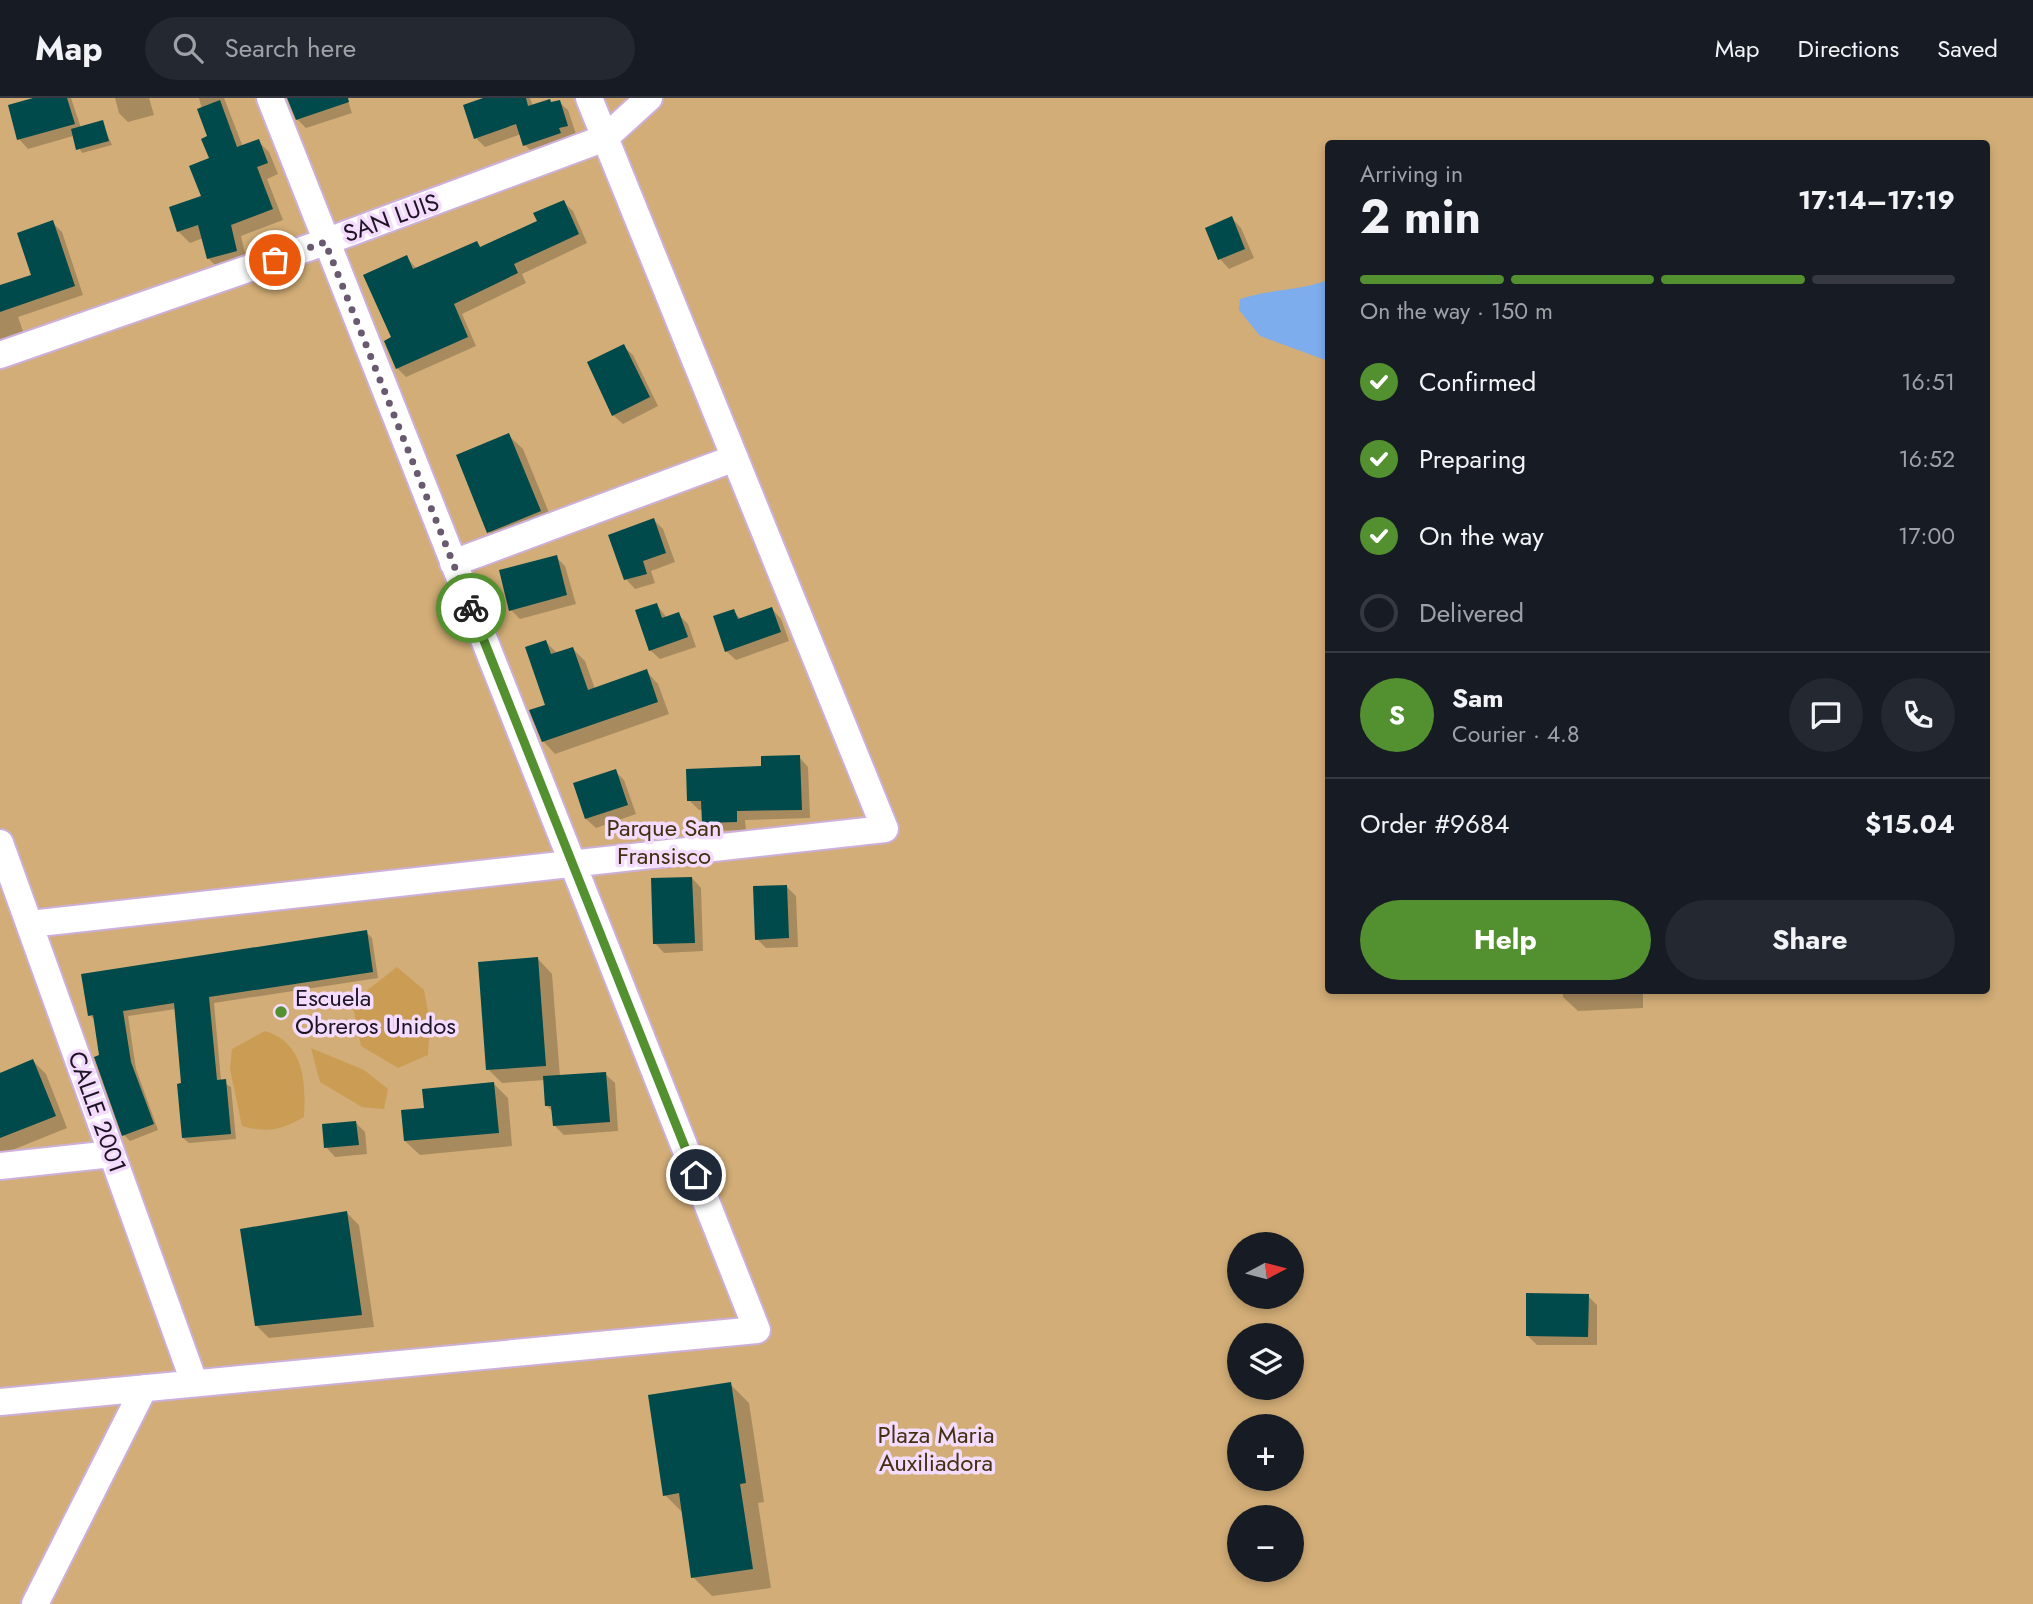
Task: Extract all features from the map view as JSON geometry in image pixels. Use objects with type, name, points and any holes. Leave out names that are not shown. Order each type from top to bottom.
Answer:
[{"type":"street","points":[[0,1402],[757,1330],[270,98]]},
{"type":"street","points":[[30,925],[573,866],[885,828],[589,98]]},
{"type":"street","name":"SAN LUIS","points":[[0,355],[325,242],[605,138],[649,98]]},
{"type":"street","points":[[453,563],[735,458]]},
{"type":"street","name":"CALLE 2001","points":[[0,843],[194,1382]]},
{"type":"street","points":[[0,1166],[112,1154]]},
{"type":"street","points":[[35,1604],[144,1388]]},
{"type":"green space","name":"Parque San Fransisco","points":[[0,98],[2033,98],[2033,1604],[0,1604]]},
{"type":"shaded area","points":[[397,967],[424,990],[430,1022],[428,1055],[398,1068],[361,1046],[352,1002]]},
{"type":"shaded area","points":[[265,1031],[288,1044],[295,1054],[303,1077],[304,1090],[304,1117],[288,1125],[267,1130],[242,1126],[230,1069],[232,1049]]},
{"type":"shaded area","points":[[311,1048],[364,1070],[388,1089],[384,1109],[362,1107],[320,1082]]},
{"type":"water","points":[[1325,281],[1325,360],[1260,336],[1239,310],[1240,299]]},
{"type":"building","points":[[33,98],[67,98],[75,124],[17,140],[8,105]]},
{"type":"building","points":[[287,98],[348,98],[349,102],[296,120]]},
{"type":"building","points":[[483,98],[526,98],[528,106],[550,99],[551,102],[560,100],[568,126],[559,128],[561,133],[523,146],[516,124],[474,139],[463,105]]},
{"type":"building","points":[[220,100],[237,147],[259,139],[268,163],[257,167],[273,209],[231,225],[237,251],[207,259],[198,225],[177,232],[169,207],[201,196],[189,166],[209,158],[201,139],[207,136],[197,109]]},
{"type":"building","points":[[103,120],[109,141],[76,150],[71,129]]},
{"type":"building","points":[[564,200],[579,234],[514,264],[518,273],[454,304],[468,337],[396,369],[384,341],[391,337],[363,275],[407,255],[413,269],[477,241],[480,247],[537,221],[533,213]]},
{"type":"building","points":[[1232,216],[1245,249],[1218,260],[1205,228]]},
{"type":"building","points":[[53,220],[75,286],[0,312],[0,285],[31,275],[17,233]]},
{"type":"building","points":[[624,344],[650,397],[612,416],[587,362]]},
{"type":"building","points":[[509,433],[541,511],[487,533],[456,455]]},
{"type":"building","points":[[654,518],[666,553],[643,561],[647,574],[624,580],[608,535]]},
{"type":"building","points":[[557,555],[567,595],[509,611],[499,570]]},
{"type":"building","points":[[657,603],[662,618],[679,612],[688,637],[649,651],[635,610]]},
{"type":"building","points":[[772,607],[781,632],[725,652],[713,616],[734,609],[738,619]]},
{"type":"building","points":[[546,640],[551,654],[573,647],[588,690],[647,669],[658,702],[542,742],[529,710],[545,705],[525,647]]},
{"type":"building","points":[[800,755],[802,810],[737,811],[737,822],[702,823],[701,801],[687,801],[686,769],[761,766],[761,756]]},
{"type":"building","points":[[616,769],[628,805],[585,819],[573,783]]},
{"type":"building","points":[[692,877],[695,943],[653,944],[651,878]]},
{"type":"building","points":[[787,885],[789,938],[755,940],[753,886]]},
{"type":"building","points":[[367,930],[373,972],[209,997],[217,1080],[226,1079],[231,1134],[182,1138],[177,1084],[181,1083],[174,1003],[123,1011],[131,1062],[154,1124],[122,1136],[94,1057],[99,1055],[93,1015],[88,1016],[81,974]]},
{"type":"building","points":[[538,957],[546,1066],[486,1070],[478,962]]},
{"type":"building","points":[[33,1059],[56,1116],[0,1138],[0,1073]]},
{"type":"building","points":[[606,1072],[610,1122],[553,1126],[551,1106],[545,1106],[543,1076]]},
{"type":"building","points":[[494,1082],[499,1133],[404,1141],[401,1110],[424,1108],[422,1089]]},
{"type":"building","points":[[356,1121],[359,1145],[324,1148],[322,1124]]},
{"type":"building","points":[[347,1211],[362,1315],[255,1326],[240,1229]]},
{"type":"building","points":[[1526,1293],[1589,1294],[1588,1337],[1526,1336]]},
{"type":"building","points":[[731,1382],[746,1483],[740,1484],[753,1569],[691,1578],[679,1493],[663,1496],[648,1395]]},
{"type":"way so far","points":[[275,260],[325,242],[471,608]]},
{"type":"place","name":"Escuela Obreros Unidos","points":[[281,1012]]},
{"type":"route","points":[[471,608],[696,1175]]},
{"type":"park label","name":"Plaza Maria Auxiliadora","points":[[936,1449]]}]
